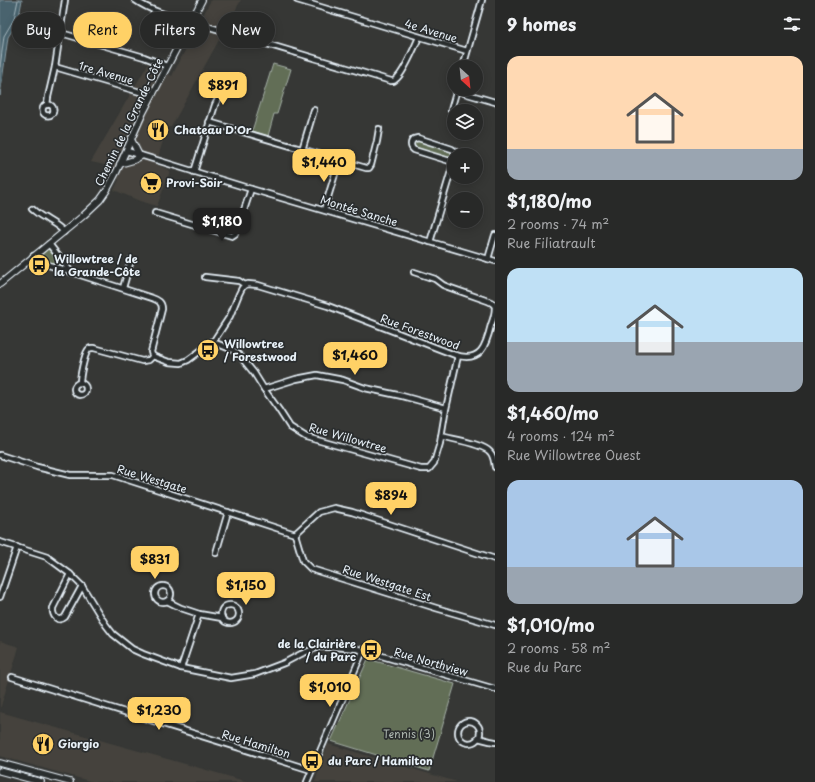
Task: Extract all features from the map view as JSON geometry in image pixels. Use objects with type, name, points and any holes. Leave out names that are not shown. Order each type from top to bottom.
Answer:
[{"type":"main road","name":"Chemin de la Grande-Côte","points":[[195,12],[202,0]]},
{"type":"main road","name":"Chemin de la Grande-Côte","points":[[0,284],[83,216],[102,197],[110,185],[151,97],[177,48]]},
{"type":"main road","points":[[120,164],[134,160],[140,155],[131,139]]},
{"type":"main road","points":[[0,763],[70,782]]},
{"type":"main road","points":[[0,771],[41,782]]},
{"type":"street","points":[[64,12],[65,0]]},
{"type":"street","points":[[135,0],[142,2],[153,10],[159,12]]},
{"type":"street","name":"4e Avenue","points":[[297,0],[467,51]]},
{"type":"street","points":[[465,60],[482,0]]},
{"type":"street","points":[[209,28],[392,81],[401,74],[419,37]]},
{"type":"street","points":[[65,35],[141,56],[168,66]]},
{"type":"street","points":[[47,105],[58,48]]},
{"type":"street","name":"1re Avenue","points":[[55,67],[140,92],[151,97]]},
{"type":"street","points":[[194,172],[215,105],[222,91],[231,85]]},
{"type":"street","points":[[476,96],[495,102]]},
{"type":"street","points":[[302,150],[314,110]]},
{"type":"street","points":[[209,122],[365,168],[369,168],[379,129]]},
{"type":"street","points":[[447,159],[414,150],[411,147],[411,144],[414,139],[418,138],[449,148]]},
{"type":"street","name":"Montée Sanche","points":[[126,151],[495,261]]},
{"type":"street","points":[[324,210],[339,161]]},
{"type":"street","points":[[430,242],[447,184]]},
{"type":"street","points":[[155,213],[232,236],[237,231],[251,189]]},
{"type":"street","points":[[32,209],[56,224],[64,232]]},
{"type":"street","points":[[488,259],[495,235]]},
{"type":"street","points":[[49,244],[71,272]]},
{"type":"street","points":[[33,256],[41,263],[122,288],[152,298],[161,303],[162,309],[151,352],[153,356]]},
{"type":"street","points":[[122,288],[132,260]]},
{"type":"street","name":"Rue Forestwood","points":[[205,277],[240,281],[245,285],[258,285],[328,306],[458,356],[467,357],[480,353],[483,349],[490,329],[494,313],[494,305],[488,300],[448,287],[435,279],[414,272]]},
{"type":"street","points":[[153,356],[169,362],[181,363],[188,360],[213,342],[228,320],[234,309],[238,294],[245,285]]},
{"type":"street","name":"Rue Willowtree","points":[[213,342],[239,354],[280,410],[290,427],[306,437],[421,469],[429,469],[434,463],[458,356]]},
{"type":"street","points":[[80,383],[81,372],[87,353],[91,348],[142,361],[148,360],[153,356]]},
{"type":"street","points":[[264,390],[296,379],[317,376],[342,380],[365,388],[446,408]]},
{"type":"street","points":[[441,436],[478,445],[492,451],[495,468]]},
{"type":"street","name":"Rue Westgate","points":[[0,455],[70,475],[113,475],[295,534]]},
{"type":"street","points":[[295,534],[319,512],[334,508],[352,512],[495,559]]},
{"type":"street","points":[[216,553],[228,512]]},
{"type":"street","name":"Rue Westgate Est","points":[[295,534],[303,561],[311,569],[495,625]]},
{"type":"street","name":"Rue Northview","points":[[0,542],[47,558],[70,574],[82,586],[113,634],[132,649],[181,668],[231,678],[256,674],[319,647],[340,647],[352,648],[495,689]]},
{"type":"street","points":[[0,597],[17,547]]},
{"type":"street","points":[[70,574],[53,608],[52,613],[55,617],[58,619],[65,617],[82,586]]},
{"type":"street","points":[[167,600],[180,608],[199,614],[222,618]]},
{"type":"street","points":[[181,668],[199,614]]},
{"type":"street","points":[[307,782],[363,651]]},
{"type":"street","name":"Rue Hamilton","points":[[12,677],[311,770]]},
{"type":"street","points":[[469,721],[476,723],[480,729],[478,738],[476,741],[468,743],[462,741],[458,734],[460,725],[463,722],[469,721]]},
{"type":"street","points":[[478,738],[495,742]]},
{"type":"shaded area","points":[[211,0],[241,0],[234,12],[217,12],[217,44],[171,127],[167,127],[156,164],[170,171],[157,206],[140,201],[114,190],[119,180],[109,166],[91,162],[148,64],[172,76],[186,48],[209,48],[209,12],[205,12]]},
{"type":"shaded area","points":[[0,641],[19,647],[0,709]]},
{"type":"shaded area","points":[[0,712],[248,782],[93,782],[0,756]]},
{"type":"shaded area","points":[[328,744],[457,782],[315,782]]},
{"type":"green space","points":[[273,64],[291,69],[277,114],[274,114],[268,136],[252,131]]},
{"type":"green space","points":[[418,141],[447,149],[447,157],[416,148],[414,143]]},
{"type":"green space","points":[[48,249],[54,253],[61,264],[60,266],[43,262],[40,259],[41,255]]},
{"type":"green space","name":"Tennis (3)","points":[[368,659],[455,684],[429,771],[331,741]]},
{"type":"water","points":[[0,0],[22,0],[20,12],[12,12],[12,31],[8,37],[0,96]]},
{"type":"place","name":"Chateau D'Or","points":[[158,130]]},
{"type":"place","name":"Provi-Soir","points":[[151,183]]},
{"type":"place","name":"Willowtree / de la Grande-Côte","points":[[39,265]]},
{"type":"place","name":"Willowtree / Forestwood","points":[[208,350]]},
{"type":"place","name":"de la Clairière / du Parc","points":[[371,650]]},
{"type":"place","name":"Giorgio","points":[[43,744]]},
{"type":"place","name":"du Parc / Hamilton","points":[[312,761]]}]
